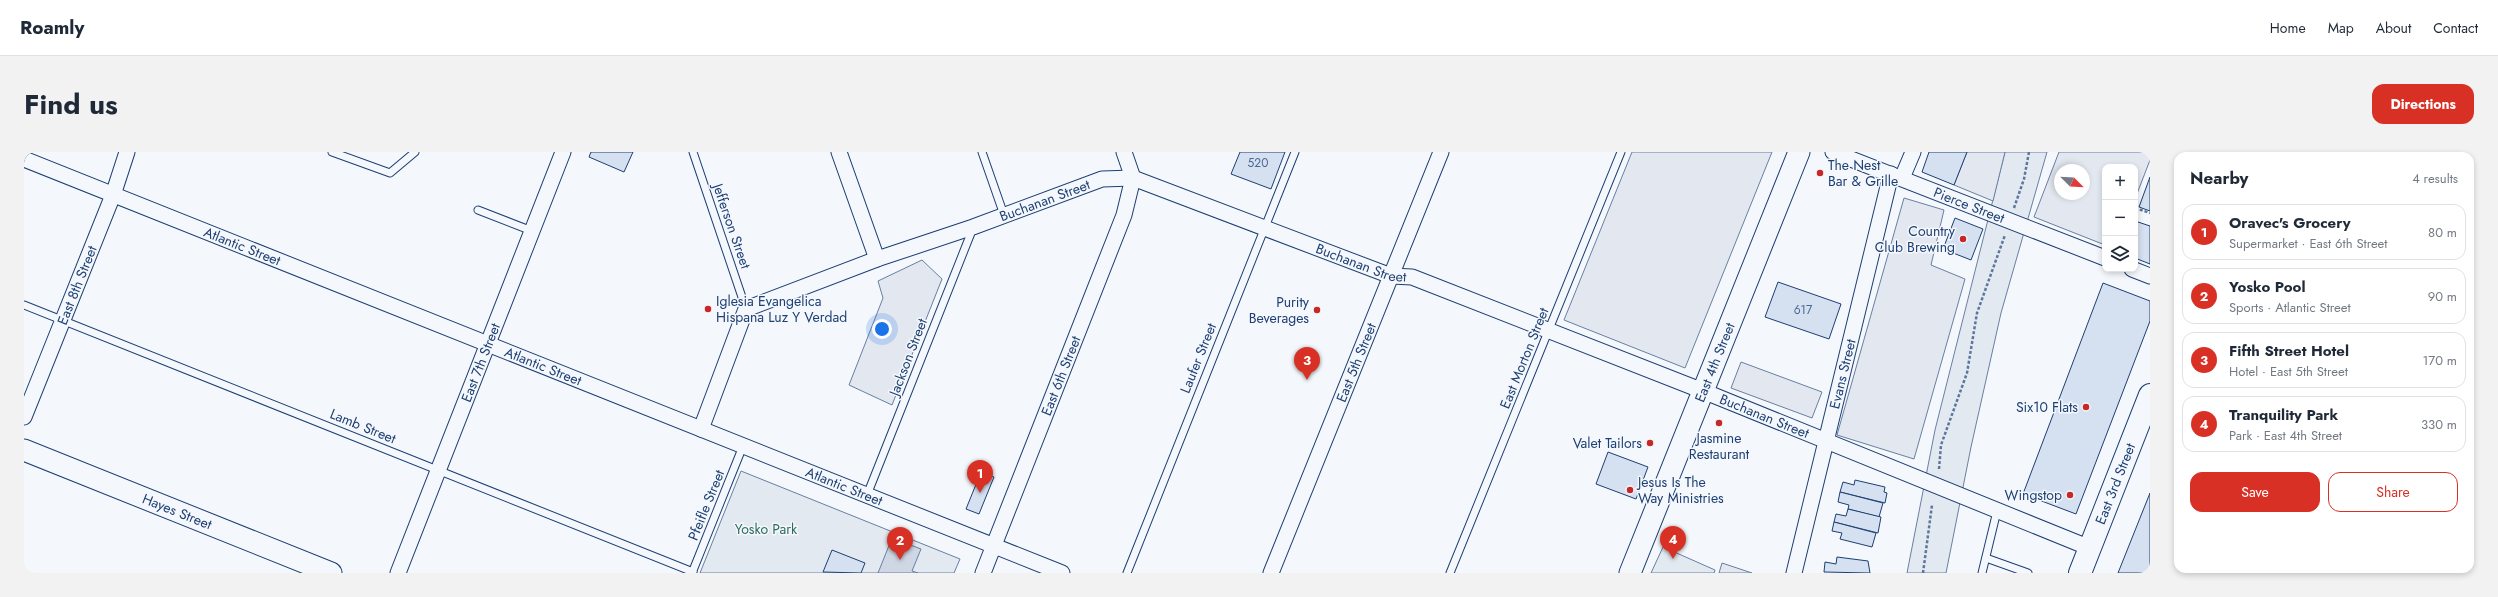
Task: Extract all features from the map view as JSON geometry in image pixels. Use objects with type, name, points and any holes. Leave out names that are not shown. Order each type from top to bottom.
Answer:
[{"type":"highway","name":"East 3rd Street","points":[[2080,573],[2150,395]]},
{"type":"main road","name":"East 4th Street","points":[[1630,573],[1799,152]]},
{"type":"main road","name":"Hayes Street","points":[[24,450],[331,573]]},
{"type":"street","name":"East 8th Street","points":[[24,417],[113,195],[127,152]]},
{"type":"street","name":"East 7th Street","points":[[398,573],[563,152]]},
{"type":"street","points":[[839,152],[877,259]]},
{"type":"street","points":[[1124,152],[1133,178]]},
{"type":"street","name":"East 5th Street","points":[[1271,573],[1440,152]]},
{"type":"street","name":"Pierce Street","points":[[1834,152],[2102,257]]},
{"type":"street","name":"Evans Street","points":[[1794,573],[1825,442],[1897,176],[1913,152]]},
{"type":"street","name":"Atlantic Street","points":[[24,159],[1062,573]]},
{"type":"street","name":"Buchanan Street","points":[[746,309],[877,259],[973,227],[1102,179],[1133,178],[1391,276],[1412,277],[1703,391],[1825,442],[2090,548]]},
{"type":"street","name":"East 6th Street","points":[[983,573],[1124,215],[1133,178]]},
{"type":"street","points":[[2138,271],[2150,276]]},
{"type":"street","points":[[701,429],[746,309]]},
{"type":"lane","points":[[332,152],[390,173],[415,152]]},
{"type":"lane","name":"Jefferson Street","points":[[693,152],[746,309]]},
{"type":"lane","points":[[982,152],[1004,215]]},
{"type":"lane","name":"Laufer Street","points":[[1127,573],[1295,152]]},
{"type":"lane","name":"East Morton Street","points":[[1450,573],[1621,152]]},
{"type":"lane","points":[[478,210],[532,231]]},
{"type":"lane","name":"Jackson Street","points":[[867,495],[973,227]]},
{"type":"lane","name":"Lamb Street","points":[[24,305],[63,319],[692,572]]},
{"type":"lane","name":"Pfeifle Street","points":[[692,572],[743,446]]},
{"type":"lane","points":[[1982,573],[1986,558],[1992,509]]},
{"type":"lane","points":[[1986,558],[2028,573]]},
{"type":"path","points":[[2013,211],[2024,179],[2028,152]]},
{"type":"path","points":[[2138,209],[2150,213]]},
{"type":"path","points":[[1939,473],[1938,463],[1941,446],[1967,373],[1977,313],[2005,234]]},
{"type":"path","points":[[1923,573],[1932,506]]},
{"type":"green space","points":[[2005,152],[2047,152],[2001,313],[1971,447],[1946,573],[1907,573],[1935,430]]},
{"type":"green space","name":"Yosko Park","points":[[741,471],[960,559],[954,573],[700,573]]},
{"type":"green space","points":[[1663,547],[1715,570],[1714,573],[1651,573]]},
{"type":"shaded area","points":[[1632,152],[1772,152],[1685,368],[1564,320]]},
{"type":"shaded area","points":[[1967,152],[2005,152],[1993,201],[1954,185]]},
{"type":"shaded area","points":[[2059,152],[2150,152],[2150,160],[2138,191],[2138,164],[2102,164],[2102,244],[2034,217],[2054,165],[2054,200],[2090,200],[2090,164],[2054,164]]},
{"type":"shaded area","points":[[1904,198],[1944,210],[1931,265],[1965,279],[1914,459],[1837,435]]},
{"type":"shaded area","points":[[922,260],[942,279],[892,405],[849,385],[883,298],[878,281]]},
{"type":"shaded area","points":[[1741,362],[1822,392],[1812,418],[1731,388]]},
{"type":"shaded area","points":[[892,538],[921,549],[912,571],[918,573],[878,573]]},
{"type":"shaded area","points":[[1722,563],[1752,573],[1719,573]]},
{"type":"building","points":[[591,152],[633,152],[624,172],[589,157]]},
{"type":"building","points":[[1240,152],[1285,152],[1271,189],[1231,174]]},
{"type":"building","points":[[1929,152],[1967,152],[1954,185],[1922,172]]},
{"type":"building","points":[[2150,177],[2150,211],[2139,207]]},
{"type":"building","name":"Country Club Brewing","points":[[1955,218],[1983,229],[1971,260],[1943,249]]},
{"type":"building","points":[[2138,222],[2150,226],[2150,264],[2138,259]]},
{"type":"building","points":[[1778,282],[1841,304],[1829,339],[1765,317]]},
{"type":"building","name":"Six10 Flats","points":[[2103,283],[2150,301],[2150,321],[2076,514],[2023,494]]},
{"type":"building","points":[[1608,452],[1648,467],[1636,499],[1596,484]]},
{"type":"building","points":[[981,472],[994,477],[979,514],[966,509]]},
{"type":"building","points":[[1855,480],[1885,487],[1884,492],[1887,493],[1885,503],[1840,492],[1843,482],[1854,485]]},
{"type":"building","points":[[1840,492],[1883,503],[1879,517],[1848,509],[1849,505],[1838,502]]},
{"type":"building","points":[[2150,493],[2150,573],[2118,573]]},
{"type":"building","points":[[1848,509],[1881,517],[1878,533],[1834,522],[1836,514],[1846,516]]},
{"type":"building","points":[[1834,522],[1876,533],[1872,547],[1840,539],[1842,533],[1832,531]]},
{"type":"building","points":[[832,550],[865,563],[861,573],[823,572]]},
{"type":"building","points":[[1837,557],[1868,561],[1870,573],[1824,572],[1825,562],[1836,564]]},
{"type":"place","name":"The Nest Bar & Grille","points":[[1820,173]]},
{"type":"place","name":"Country Club Brewing","points":[[1963,239]]},
{"type":"place","name":"Iglesia Evangelica Hispana Luz Y Verdad","points":[[708,309]]},
{"type":"place","name":"Purity Beverages","points":[[1317,310]]},
{"type":"place","name":"Fifth Street Hotel","points":[[1307,380]]},
{"type":"place","name":"Six10 Flats","points":[[2086,407]]},
{"type":"place","name":"Jasmine Restaurant","points":[[1719,423]]},
{"type":"place","name":"Valet Tailors","points":[[1650,443]]},
{"type":"place","name":"Jesus Is The Way Ministries","points":[[1630,490]]},
{"type":"place","name":"Oravec's Grocery","points":[[980,493]]},
{"type":"place","name":"Wingstop","points":[[2070,495]]},
{"type":"place","name":"Tranquility Park","points":[[1673,559]]},
{"type":"place","name":"Yosko Pool","points":[[900,560]]}]
